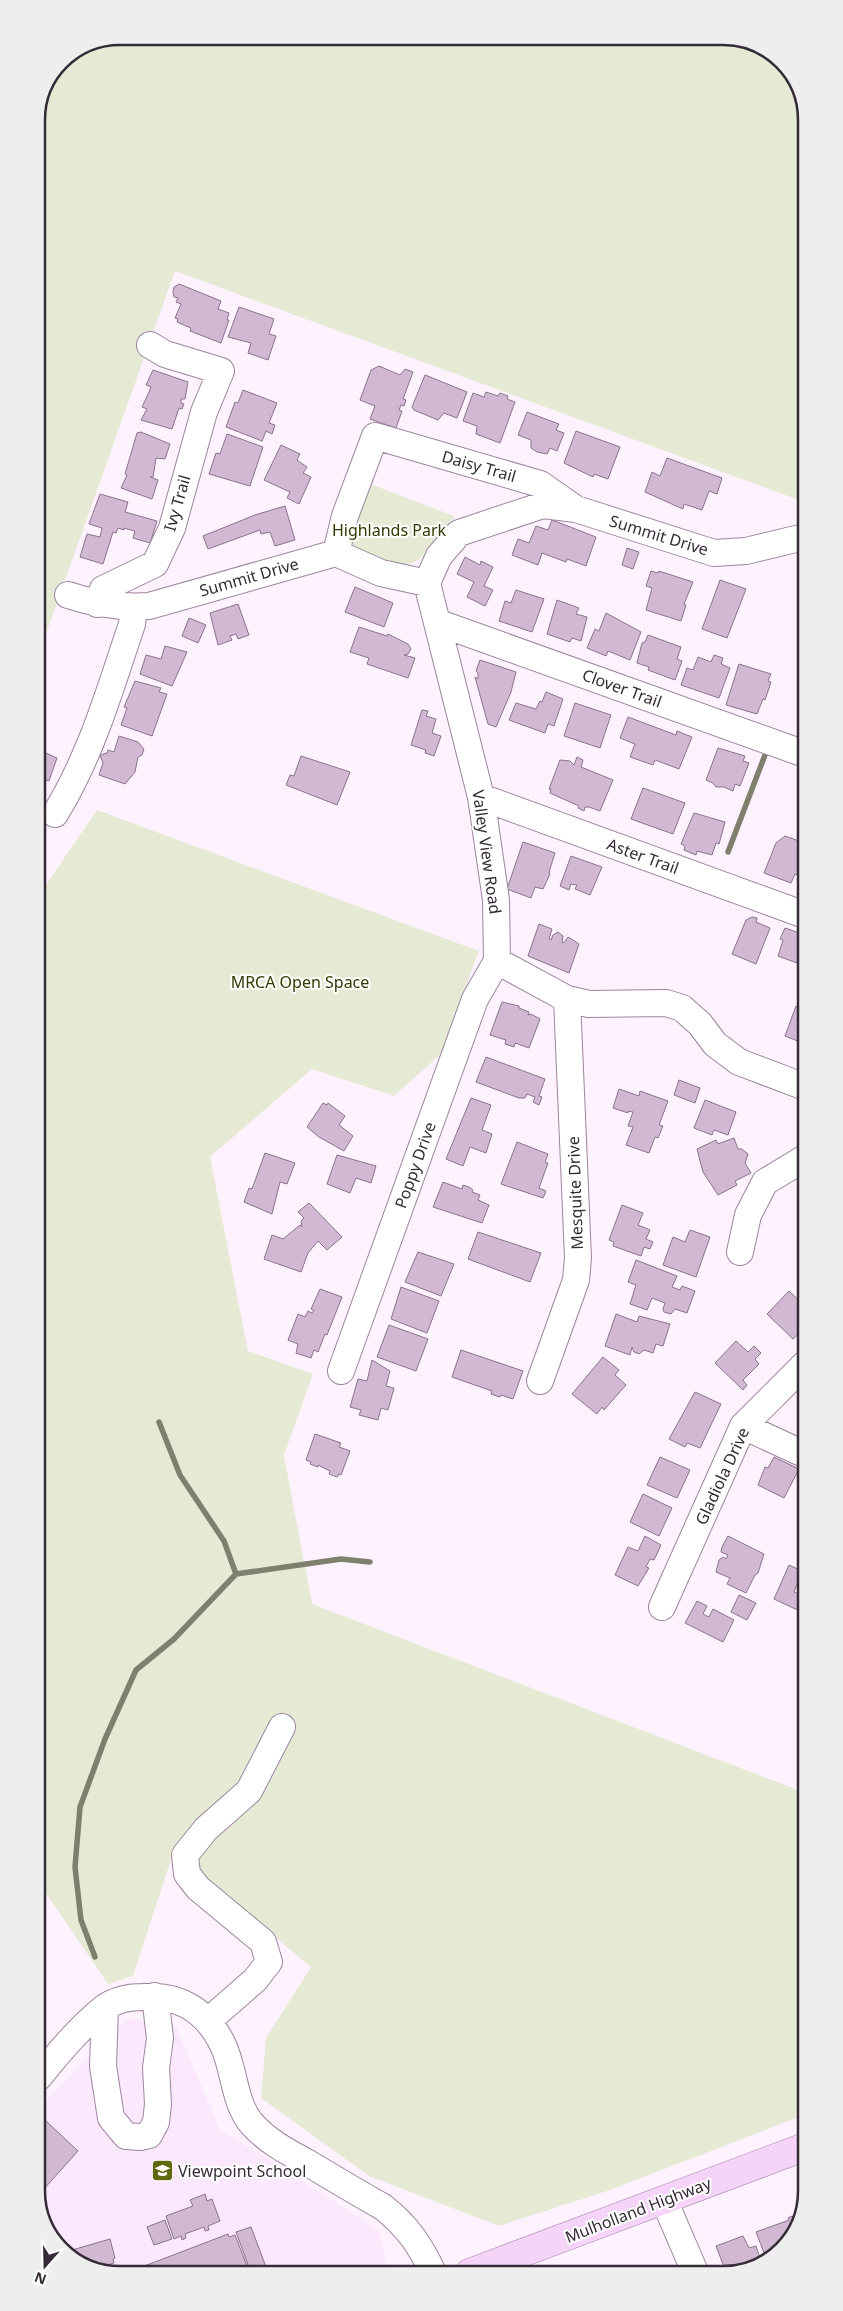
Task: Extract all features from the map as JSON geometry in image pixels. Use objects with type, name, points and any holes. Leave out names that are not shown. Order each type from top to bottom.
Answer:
[{"type":"main road","name":"Mulholland Highway","points":[[488,2266],[798,2149]]},
{"type":"street","name":"Ivy Trail","points":[[97,604],[103,589],[155,564],[172,528],[204,412],[221,371],[165,354],[150,345]]},
{"type":"street","name":"Daisy Trail","points":[[336,553],[345,516],[375,436],[540,484],[576,509]]},
{"type":"street","name":"Summit Drive","points":[[427,584],[439,556],[459,533],[544,504],[576,509],[714,552],[746,551],[798,538]]},
{"type":"street","name":"Summit Drive","points":[[68,595],[97,604],[134,607],[149,606],[336,553]]},
{"type":"street","points":[[336,553],[381,573],[427,584]]},
{"type":"street","name":"Valley View Road","points":[[427,584],[439,623],[481,797],[496,900],[497,961]]},
{"type":"street","points":[[55,814],[72,787],[88,751],[132,624],[134,607]]},
{"type":"street","name":"Clover Trail","points":[[439,623],[798,751]]},
{"type":"street","name":"Aster Trail","points":[[481,797],[798,912]]},
{"type":"street","points":[[497,961],[568,999],[588,1004],[666,1003],[682,1008],[700,1024],[716,1044],[739,1062],[798,1084]]},
{"type":"street","name":"Poppy Drive","points":[[341,1371],[475,998],[497,961]]},
{"type":"street","name":"Mesquite Drive","points":[[540,1381],[576,1280],[578,1258],[568,999]]},
{"type":"street","points":[[740,1252],[748,1215],[765,1182],[798,1162]]},
{"type":"street","name":"Gladiola Drive","points":[[662,1607],[743,1426],[798,1371]]},
{"type":"street","points":[[743,1426],[798,1451]]},
{"type":"street","points":[[160,2038],[255,1980],[268,1962],[263,1942],[198,1888],[187,1874],[185,1855],[206,1829],[249,1791],[282,1727]]},
{"type":"street","points":[[105,2008],[103,2066],[111,2118],[126,2136],[140,2137],[149,2135],[156,2122],[158,2104],[156,2068],[160,2038],[154,1996]]},
{"type":"street","points":[[45,2070],[75,2036],[105,2008],[125,1998],[154,1996],[173,1998],[200,2014],[223,2045],[241,2104],[251,2123],[268,2140],[383,2207],[414,2236],[429,2266]]},
{"type":"street","points":[[75,2036],[92,2049],[103,2066]]},
{"type":"street","points":[[664,2200],[692,2266]]},
{"type":"shaded area","name":"Viewpoint School","points":[[127,2018],[176,2027],[220,2129],[379,2230],[387,2266],[106,2265],[83,2256],[70,2247],[70,2241],[65,2241],[53,2224],[48,2210],[45,2191],[45,2101]]},
{"type":"green space","points":[[120,45],[728,45],[752,51],[769,61],[785,78],[792,91],[797,110],[798,500],[175,271],[45,637],[45,115],[51,91],[67,67],[91,51],[106,46]]},
{"type":"green space","name":"Highlands Park","points":[[365,482],[454,516],[454,528],[419,560],[401,566],[382,562],[351,550],[345,538]]},
{"type":"green space","name":"MRCA Open Space","points":[[97,810],[479,951],[441,1054],[394,1096],[312,1069],[210,1157],[248,1351],[313,1374],[284,1455],[312,1604],[798,1790],[798,2117],[610,2190],[499,2226],[369,2176],[261,2098],[266,2038],[311,1967],[217,1889],[175,1847],[133,1976],[108,1984],[45,1892],[45,886]]},
{"type":"building","points":[[179,284],[221,301],[218,309],[229,313],[227,320],[229,320],[221,343],[190,331],[191,328],[177,322],[178,319],[175,318],[181,304],[176,302],[178,298],[174,297],[173,292],[174,287]]},
{"type":"building","points":[[239,307],[274,319],[269,334],[276,336],[268,360],[248,353],[251,343],[228,337]]},
{"type":"building","points":[[379,366],[400,375],[405,369],[413,372],[403,399],[406,400],[404,406],[401,405],[399,410],[402,411],[396,428],[370,419],[375,406],[360,400],[371,370]]},
{"type":"building","points":[[153,370],[188,382],[185,399],[181,399],[181,403],[184,404],[182,409],[179,408],[172,429],[141,420],[147,409],[142,407],[151,387],[146,385]]},
{"type":"building","points":[[425,375],[467,392],[457,418],[444,413],[438,420],[414,410],[412,407]]},
{"type":"building","points":[[243,390],[277,403],[269,423],[275,425],[272,434],[266,431],[262,441],[226,427],[235,402],[238,403]]},
{"type":"building","points":[[486,392],[498,396],[500,393],[508,396],[507,399],[515,402],[500,443],[476,434],[477,426],[463,421],[473,393],[484,397]]},
{"type":"building","points":[[527,412],[559,424],[556,430],[564,433],[557,451],[550,448],[547,454],[537,452],[531,448],[531,440],[518,435]]},
{"type":"building","points":[[576,431],[620,447],[608,479],[594,474],[593,477],[564,463]]},
{"type":"building","points":[[141,432],[170,444],[165,459],[156,458],[153,477],[150,477],[158,480],[152,499],[121,488],[127,475],[125,474],[137,433]]},
{"type":"building","points":[[227,434],[263,447],[250,486],[209,474],[216,453],[220,454]]},
{"type":"building","points":[[281,445],[300,454],[297,460],[307,467],[303,473],[311,477],[299,504],[287,498],[290,492],[264,480]]},
{"type":"building","points":[[667,458],[722,478],[717,494],[709,491],[702,510],[684,504],[683,509],[645,492],[652,472],[660,476]]},
{"type":"building","points":[[100,494],[128,502],[125,512],[157,521],[150,543],[133,538],[135,531],[118,528],[116,533],[113,532],[103,564],[80,557],[87,534],[100,537],[102,528],[89,524]]},
{"type":"building","points":[[285,506],[295,540],[275,546],[270,532],[261,534],[260,530],[208,549],[203,536],[255,515]]},
{"type":"building","points":[[552,520],[596,537],[586,566],[567,559],[566,562],[542,553],[538,565],[512,555],[518,539],[529,543],[536,526],[548,530]]},
{"type":"building","points":[[627,548],[639,552],[633,569],[622,565]]},
{"type":"building","points":[[465,557],[480,565],[481,561],[493,567],[484,586],[493,590],[485,606],[467,597],[474,582],[457,574]]},
{"type":"building","points":[[651,571],[658,573],[659,571],[693,582],[684,604],[686,605],[681,621],[646,610],[652,588],[646,586]]},
{"type":"building","points":[[720,580],[746,589],[727,638],[702,629]]},
{"type":"building","points":[[355,587],[393,603],[384,627],[345,612]]},
{"type":"building","points":[[516,590],[544,599],[532,632],[499,621],[505,601],[511,603]]},
{"type":"building","points":[[557,600],[579,608],[576,614],[587,617],[581,641],[572,638],[570,642],[547,634]]},
{"type":"building","points":[[238,604],[249,635],[238,639],[236,634],[230,636],[232,640],[218,645],[210,613]]},
{"type":"building","points":[[606,613],[641,632],[630,660],[608,651],[606,656],[587,648],[595,629],[599,631]]},
{"type":"building","points":[[189,618],[206,625],[198,643],[182,636]]},
{"type":"building","points":[[359,627],[387,636],[388,634],[408,644],[411,649],[408,654],[404,655],[415,658],[408,678],[367,664],[369,658],[350,652]]},
{"type":"building","points":[[648,635],[681,647],[677,659],[682,661],[675,680],[648,670],[649,667],[637,663],[642,643],[645,642]]},
{"type":"building","points":[[165,646],[187,652],[172,686],[140,674],[146,655],[161,659]]},
{"type":"building","points":[[714,655],[723,658],[721,664],[730,668],[719,698],[681,685],[687,668],[693,670],[698,657],[711,662]]},
{"type":"building","points":[[480,660],[516,672],[511,692],[496,727],[488,724],[475,677],[478,679],[476,671]]},
{"type":"building","points":[[739,664],[771,674],[768,681],[771,682],[765,700],[763,699],[757,714],[726,705]]},
{"type":"building","points":[[135,681],[161,688],[159,692],[167,694],[152,736],[121,725],[127,708],[124,707]]},
{"type":"building","points":[[546,692],[563,699],[554,726],[548,724],[545,733],[509,720],[516,703],[536,709],[540,701],[542,702]]},
{"type":"building","points":[[575,703],[611,715],[600,748],[564,736]]},
{"type":"building","points":[[422,710],[428,711],[426,716],[436,719],[432,733],[441,736],[434,756],[425,753],[426,750],[411,745]]},
{"type":"building","points":[[628,717],[676,735],[677,731],[692,737],[679,769],[655,760],[653,765],[630,757],[635,744],[620,738]]},
{"type":"building","points":[[119,736],[138,742],[144,749],[142,755],[138,757],[135,772],[125,784],[99,775],[103,763],[100,755],[107,753],[108,750],[114,752]]},
{"type":"building","points":[[718,748],[745,756],[743,761],[749,763],[740,786],[735,784],[733,791],[724,787],[716,787],[713,783],[706,780]]},
{"type":"building","points":[[45,753],[57,758],[49,781],[45,780]]},
{"type":"building","points":[[301,756],[350,772],[337,805],[286,785],[290,775],[294,776]]},
{"type":"building","points":[[577,757],[583,760],[581,767],[613,780],[600,811],[585,807],[584,811],[578,808],[579,806],[550,793],[551,789],[549,789],[560,760],[570,761],[574,765]]},
{"type":"building","points":[[643,788],[685,803],[673,834],[631,819]]},
{"type":"building","points":[[694,813],[725,822],[719,844],[716,843],[712,855],[697,851],[696,855],[684,850],[685,846],[681,844]]},
{"type":"building","points":[[785,836],[798,841],[798,875],[795,874],[791,883],[764,873],[776,843]]},
{"type":"building","points":[[523,842],[555,853],[550,874],[543,889],[535,887],[531,898],[507,889]]},
{"type":"building","points":[[571,856],[602,867],[590,895],[575,889],[577,885],[571,884],[569,890],[560,886]]},
{"type":"building","points":[[752,917],[757,918],[756,922],[770,928],[756,964],[732,954],[746,920]]},
{"type":"building","points":[[539,924],[552,929],[549,939],[551,940],[553,935],[558,932],[563,936],[562,942],[564,943],[568,937],[579,944],[569,973],[528,956]]},
{"type":"building","points":[[785,928],[798,933],[798,963],[778,956],[783,940],[780,939]]},
{"type":"building","points":[[502,1002],[519,1006],[519,1008],[529,1012],[528,1015],[531,1014],[540,1019],[529,1048],[515,1043],[514,1047],[505,1044],[506,1040],[490,1035]]},
{"type":"building","points":[[796,1006],[798,1007],[798,1041],[785,1036]]},
{"type":"building","points":[[486,1057],[545,1079],[539,1096],[542,1097],[539,1105],[533,1102],[535,1097],[527,1094],[525,1098],[519,1098],[476,1082]]},
{"type":"building","points":[[679,1080],[700,1088],[695,1103],[674,1095]]},
{"type":"building","points":[[619,1089],[639,1096],[640,1091],[668,1101],[659,1125],[663,1126],[658,1138],[655,1137],[649,1153],[626,1145],[633,1127],[628,1126],[633,1112],[628,1111],[628,1113],[613,1108]]},
{"type":"building","points":[[471,1098],[491,1105],[482,1130],[492,1134],[486,1153],[470,1147],[463,1166],[446,1159]]},
{"type":"building","points":[[705,1100],[736,1112],[728,1135],[714,1130],[712,1135],[694,1128]]},
{"type":"building","points":[[323,1103],[327,1105],[328,1103],[345,1116],[339,1125],[353,1136],[344,1151],[319,1137],[307,1127]]},
{"type":"building","points":[[734,1138],[738,1149],[742,1149],[748,1154],[745,1163],[751,1173],[735,1181],[737,1185],[718,1195],[703,1172],[697,1149],[716,1140],[718,1144]]},
{"type":"building","points":[[517,1142],[548,1154],[545,1162],[548,1163],[539,1188],[546,1191],[543,1198],[501,1184]]},
{"type":"building","points":[[265,1153],[295,1163],[287,1184],[280,1182],[272,1214],[244,1202],[249,1188],[252,1189]]},
{"type":"building","points":[[337,1155],[376,1166],[371,1183],[356,1178],[350,1193],[327,1184]]},
{"type":"building","points":[[443,1182],[462,1189],[463,1185],[469,1187],[473,1190],[472,1192],[480,1195],[478,1200],[489,1205],[482,1223],[433,1207]]},
{"type":"building","points":[[309,1203],[342,1237],[327,1250],[318,1241],[308,1253],[301,1272],[264,1259],[272,1235],[283,1239],[300,1225],[302,1227],[301,1221],[304,1218],[298,1212]]},
{"type":"building","points":[[622,1205],[643,1213],[638,1225],[650,1230],[646,1239],[653,1242],[650,1249],[644,1247],[641,1256],[613,1246],[614,1242],[609,1240]]},
{"type":"building","points":[[690,1230],[710,1237],[696,1277],[663,1265],[673,1237],[685,1242]]},
{"type":"building","points":[[478,1232],[541,1253],[530,1282],[468,1259]]},
{"type":"building","points":[[418,1252],[454,1264],[441,1296],[405,1282]]},
{"type":"building","points":[[636,1260],[677,1276],[672,1287],[680,1290],[682,1286],[695,1291],[687,1313],[675,1309],[671,1314],[664,1312],[665,1303],[652,1298],[647,1310],[630,1304],[636,1285],[628,1282]]},
{"type":"building","points":[[401,1287],[439,1301],[427,1333],[391,1319]]},
{"type":"building","points":[[320,1289],[342,1297],[327,1335],[325,1334],[318,1352],[314,1350],[311,1358],[296,1353],[298,1344],[288,1340],[298,1314],[305,1317],[308,1311],[312,1313],[314,1310],[311,1309]]},
{"type":"building","points":[[789,1291],[798,1299],[798,1334],[793,1339],[767,1314]]},
{"type":"building","points":[[616,1314],[637,1322],[639,1316],[670,1324],[663,1346],[656,1344],[653,1353],[644,1350],[639,1354],[634,1352],[632,1347],[630,1355],[605,1346]]},
{"type":"building","points":[[389,1325],[428,1339],[416,1371],[377,1357]]},
{"type":"building","points":[[736,1341],[748,1352],[754,1346],[761,1353],[755,1359],[759,1364],[743,1380],[747,1385],[743,1390],[715,1363]]},
{"type":"building","points":[[461,1350],[523,1371],[513,1399],[491,1394],[492,1391],[452,1377]]},
{"type":"building","points":[[603,1357],[619,1370],[615,1375],[626,1385],[604,1410],[602,1407],[597,1414],[572,1394]]},
{"type":"building","points":[[372,1360],[390,1371],[386,1386],[394,1388],[388,1410],[381,1408],[378,1420],[359,1415],[361,1410],[350,1407],[358,1379],[367,1381]]},
{"type":"building","points":[[695,1392],[721,1404],[700,1448],[687,1443],[685,1447],[669,1439]]},
{"type":"building","points":[[315,1434],[341,1443],[339,1447],[350,1451],[341,1475],[339,1474],[337,1477],[329,1474],[330,1471],[318,1465],[318,1467],[310,1464],[311,1462],[306,1460]]},
{"type":"building","points":[[660,1457],[690,1470],[677,1498],[647,1485]]},
{"type":"building","points":[[774,1457],[798,1469],[784,1498],[758,1485],[765,1467],[768,1468]]},
{"type":"building","points":[[643,1494],[672,1508],[659,1536],[630,1522]]},
{"type":"building","points":[[645,1536],[661,1545],[654,1560],[650,1559],[646,1567],[649,1568],[638,1586],[615,1575],[628,1547],[638,1551]]},
{"type":"building","points":[[728,1536],[764,1554],[758,1573],[755,1575],[746,1593],[727,1584],[730,1578],[716,1572],[719,1560],[723,1557],[726,1559],[728,1555],[721,1552]]},
{"type":"building","points":[[789,1565],[798,1569],[798,1582],[794,1592],[798,1594],[798,1610],[774,1599]]},
{"type":"building","points":[[739,1595],[756,1603],[747,1620],[731,1612]]},
{"type":"building","points":[[697,1601],[707,1606],[703,1614],[709,1617],[713,1609],[734,1620],[723,1642],[685,1623]]},
{"type":"building","points":[[45,2120],[78,2151],[45,2188]]},
{"type":"building","points":[[205,2194],[207,2201],[212,2199],[220,2221],[208,2226],[209,2230],[205,2231],[204,2227],[185,2234],[186,2238],[182,2240],[181,2236],[174,2239],[166,2216],[193,2206],[190,2200]]},
{"type":"building","points":[[792,2216],[793,2218],[782,2237],[764,2253],[756,2232],[789,2220],[788,2218]]},
{"type":"building","points":[[165,2220],[172,2239],[154,2245],[147,2227]]},
{"type":"building","points":[[251,2227],[266,2266],[248,2266],[236,2232]]},
{"type":"building","points":[[228,2234],[229,2237],[235,2235],[247,2266],[144,2266]]},
{"type":"building","points":[[743,2236],[749,2248],[756,2246],[759,2256],[742,2263],[724,2266],[716,2246]]},
{"type":"building","points":[[110,2239],[115,2258],[113,2259],[114,2263],[106,2265],[91,2260],[74,2250]]},
{"type":"waterway","points":[[728,852],[765,755]]},
{"type":"waterway","points":[[159,1422],[180,1475],[224,1541],[236,1574]]},
{"type":"waterway","points":[[95,1957],[81,1920],[75,1867],[80,1807],[105,1739],[136,1670],[174,1639],[236,1574],[341,1559],[370,1562]]},
{"type":"place","name":"Viewpoint School","points":[[162,2171]]}]
